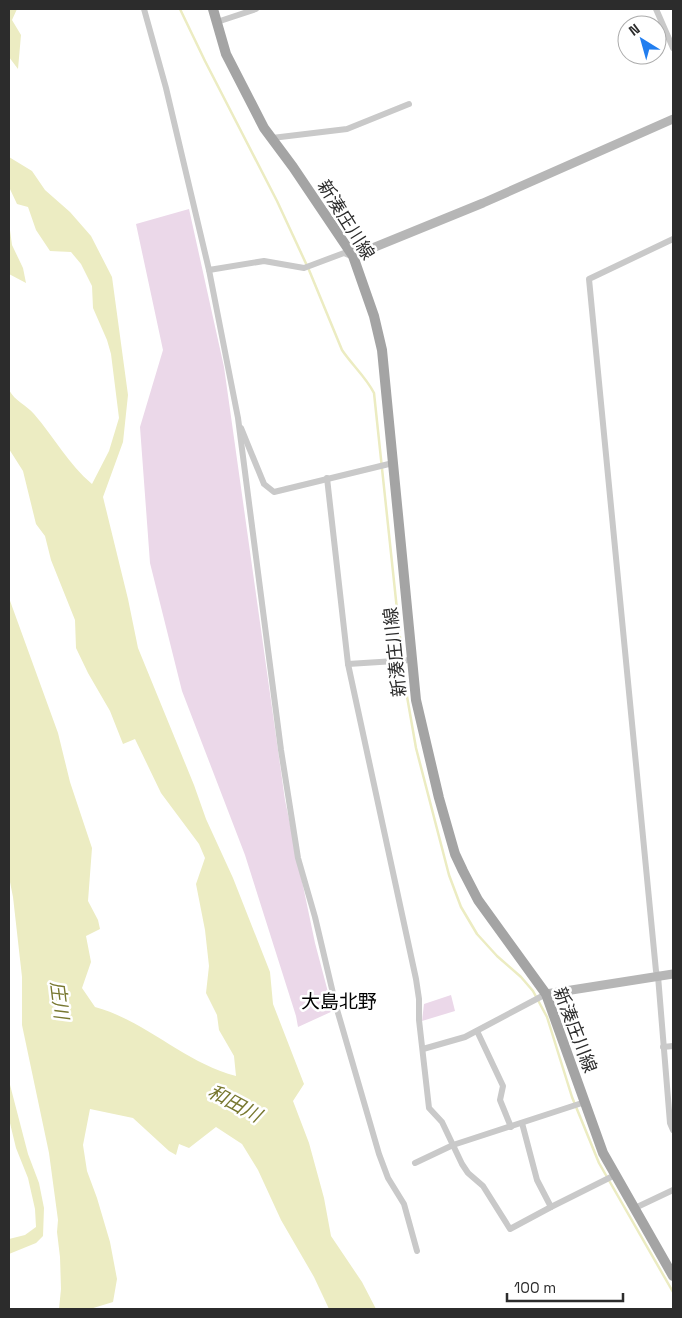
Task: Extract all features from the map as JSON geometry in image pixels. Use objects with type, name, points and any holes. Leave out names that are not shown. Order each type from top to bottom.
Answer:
[{"type":"main road","name":"新湊庄川線","points":[[214,9],[226,54],[264,128],[353,256],[371,306],[382,350],[416,700],[424,738],[456,854],[478,900],[546,994],[603,1153],[673,1276]]},
{"type":"street","points":[[144,9],[166,88],[209,270],[238,418],[280,750],[298,858],[315,917],[336,1006],[379,1154],[388,1178],[404,1204],[417,1251]]},
{"type":"street","points":[[217,22],[256,9]]},
{"type":"street","points":[[656,9],[673,48]]},
{"type":"street","points":[[272,138],[347,129],[409,104]]},
{"type":"street","points":[[209,270],[264,261],[307,267],[344,253],[353,256],[483,203],[673,119]]},
{"type":"street","points":[[673,239],[589,279],[624,650],[658,976],[670,1122],[673,1130]]},
{"type":"street","points":[[238,418],[264,484],[274,492],[393,463]]},
{"type":"street","points":[[327,478],[348,664],[416,979],[429,1108],[442,1122],[468,1173],[483,1186],[510,1229],[615,1175]]},
{"type":"street","points":[[348,664],[411,660]]},
{"type":"street","points":[[423,1049],[465,1037],[546,994],[673,974]]},
{"type":"street","points":[[477,1031],[503,1086],[500,1100],[511,1127]]},
{"type":"street","points":[[663,1047],[673,1046]]},
{"type":"street","points":[[416,1163],[453,1145],[585,1102]]},
{"type":"street","points":[[522,1123],[537,1180],[551,1207]]},
{"type":"street","points":[[635,1208],[673,1190]]},
{"type":"shaded area","points":[[189,209],[224,367],[285,800],[315,943],[333,1011],[298,1027],[245,855],[182,691],[150,563],[140,427],[163,350],[136,224]]},
{"type":"shaded area","points":[[451,995],[455,1011],[422,1021],[424,1004]]},
{"type":"water","points":[[9,9],[17,9],[12,20],[21,35],[18,69],[9,57]]},
{"type":"water","points":[[9,157],[32,171],[45,190],[70,212],[91,236],[112,277],[128,395],[123,442],[103,497],[138,648],[206,819],[233,878],[270,972],[273,1004],[304,1084],[293,1101],[309,1143],[324,1198],[331,1236],[362,1282],[376,1309],[329,1309],[314,1277],[281,1220],[258,1170],[242,1144],[216,1127],[189,1148],[179,1144],[176,1155],[169,1151],[133,1118],[90,1109],[83,1145],[87,1171],[110,1242],[117,1279],[113,1302],[90,1309],[59,1309],[61,1289],[57,1232],[58,1220],[49,1153],[22,1025],[22,977],[9,877],[9,598],[58,733],[70,782],[92,848],[88,901],[98,920],[100,929],[86,936],[91,962],[82,988],[95,1007],[114,1013],[200,1062],[236,1076],[234,1056],[219,1030],[217,1015],[206,993],[209,966],[205,930],[196,884],[205,858],[199,844],[161,793],[135,739],[123,744],[110,711],[76,648],[75,620],[51,560],[45,536],[36,524],[23,471],[9,449],[9,390],[14,397],[34,414],[69,460],[92,484],[109,451],[119,418],[111,354],[93,308],[92,286],[81,264],[71,252],[50,251],[36,230],[28,207],[17,204],[9,187]]},
{"type":"water","points":[[9,223],[12,245],[23,268],[26,283],[9,274]]},
{"type":"water","points":[[9,1081],[28,1154],[39,1183],[44,1208],[43,1236],[36,1243],[9,1254],[9,1239],[25,1235],[36,1227],[35,1209],[28,1178],[16,1148],[9,1119]]},
{"type":"waterway","points":[[180,9],[277,201],[309,270],[342,350],[374,393],[405,685],[416,748],[449,875],[461,907],[477,934],[533,991],[547,1017],[572,1097],[599,1163],[673,1292]]},
{"type":"district","name":"大島北野","points":[[339,1001]]},
{"type":"water label","name":"庄川","points":[[60,1000]]},
{"type":"water label","name":"和田川","points":[[235,1103]]}]
